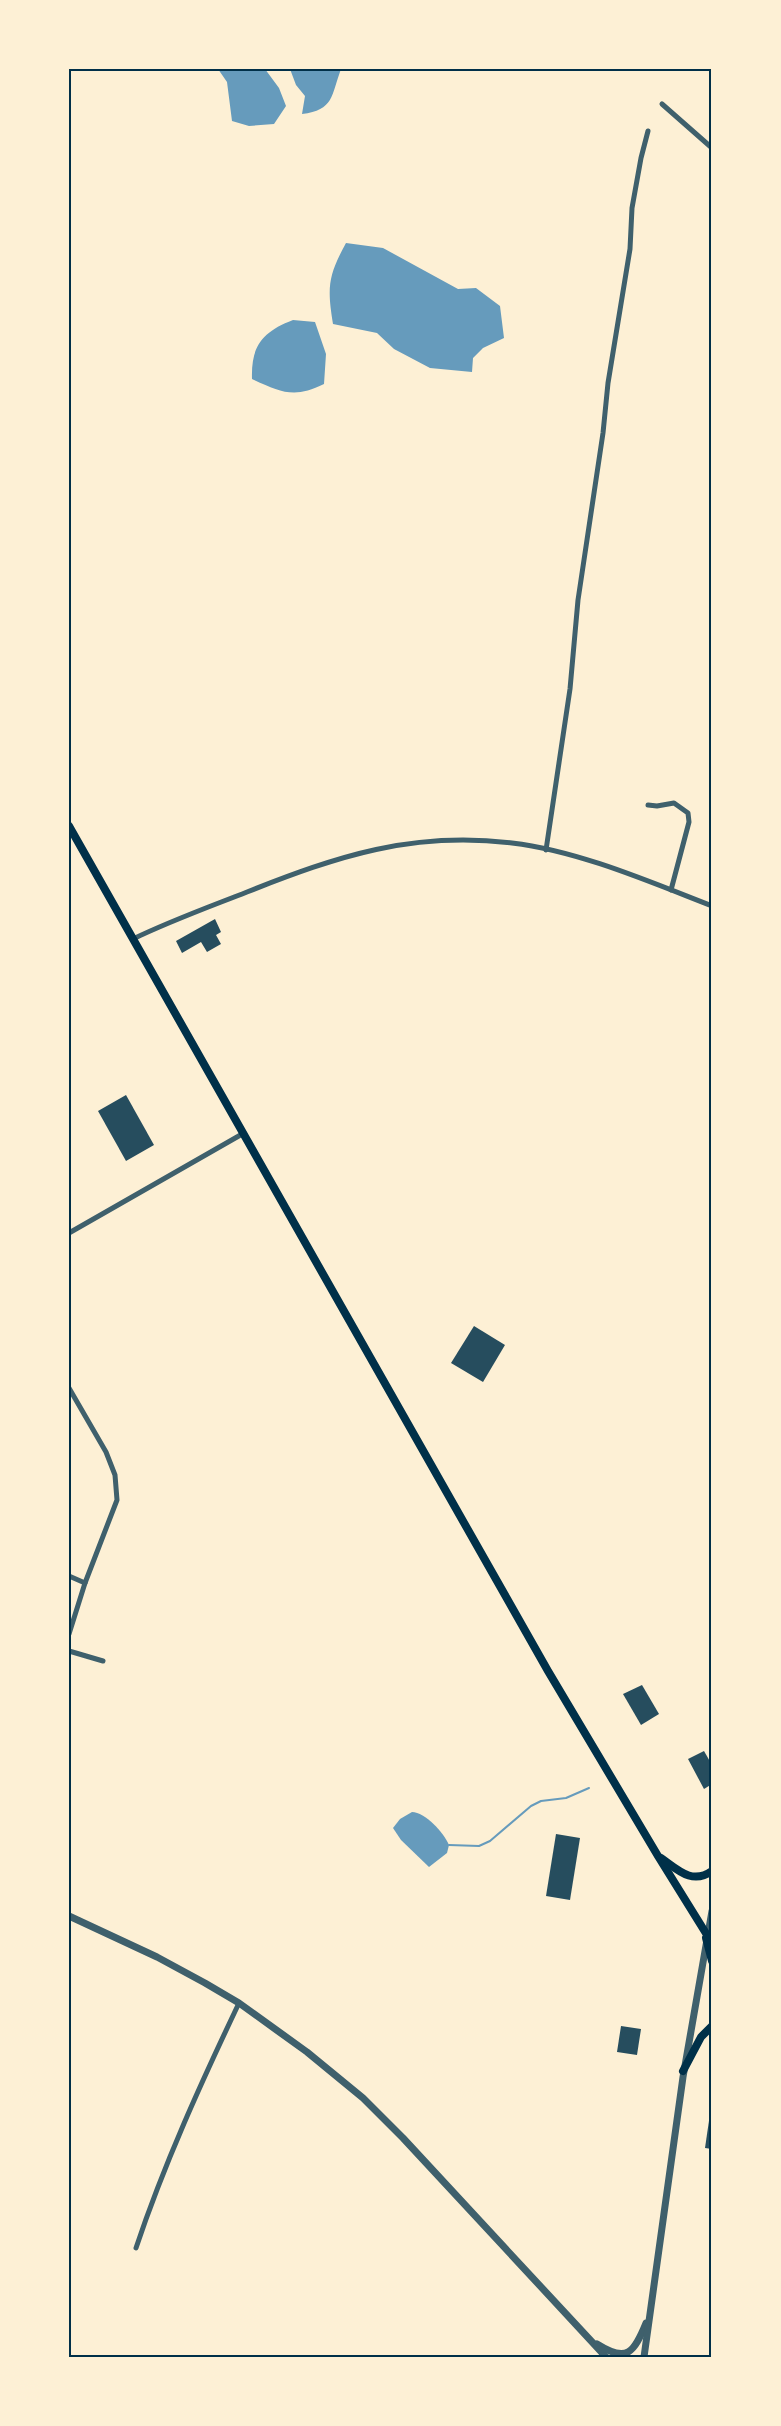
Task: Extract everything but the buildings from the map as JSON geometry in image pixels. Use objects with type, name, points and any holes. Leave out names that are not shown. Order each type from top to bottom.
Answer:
[{"type":"main road","points":[[69,826],[548,1671],[712,1943]]},
{"type":"main road","points":[[658,1856],[692,1878],[701,1877],[712,1871]]},
{"type":"main road","points":[[706,1936],[712,1960]]},
{"type":"main road","points":[[684,2071],[701,2037],[712,2026]]},
{"type":"street","points":[[662,104],[712,148]]},
{"type":"street","points":[[546,850],[570,689],[578,600],[603,433],[608,383],[630,249],[632,208],[648,130]]},
{"type":"street","points":[[648,806],[674,803],[688,813],[689,822],[671,890]]},
{"type":"street","points":[[134,939],[308,867],[383,846],[447,839],[513,843],[546,850],[671,890],[712,906]]},
{"type":"street","points":[[69,1233],[244,1133]]},
{"type":"street","points":[[69,1388],[106,1452],[115,1476],[117,1500],[85,1583],[69,1634]]},
{"type":"street","points":[[69,1576],[85,1583]]},
{"type":"street","points":[[69,1651],[103,1661]]},
{"type":"street","points":[[645,2357],[684,2071],[712,1911]]},
{"type":"street","points":[[69,1916],[158,1957],[238,2004],[307,2052],[383,2118],[606,2357]]},
{"type":"street","points":[[136,2247],[162,2175],[238,2004]]},
{"type":"street","points":[[590,2339],[615,2354],[626,2354],[635,2346],[651,2312]]},
{"type":"water","points":[[218,69],[265,69],[279,88],[286,106],[274,124],[249,126],[232,121],[227,82]]},
{"type":"water","points":[[290,69],[341,69],[333,94],[326,105],[302,114],[305,96],[296,85]]},
{"type":"water","points":[[346,243],[383,248],[458,289],[476,288],[500,306],[504,338],[483,348],[473,358],[472,372],[430,368],[394,349],[377,333],[333,324],[330,282]]},
{"type":"water","points":[[293,320],[315,322],[326,354],[324,384],[304,391],[288,392],[252,379],[252,367],[256,349],[266,335]]},
{"type":"water","points":[[412,1812],[423,1815],[434,1824],[449,1845],[447,1853],[429,1867],[401,1840],[393,1828],[400,1819]]},
{"type":"waterway","points":[[449,1845],[479,1846],[490,1841],[531,1806],[541,1801],[566,1798],[589,1788]]}]
